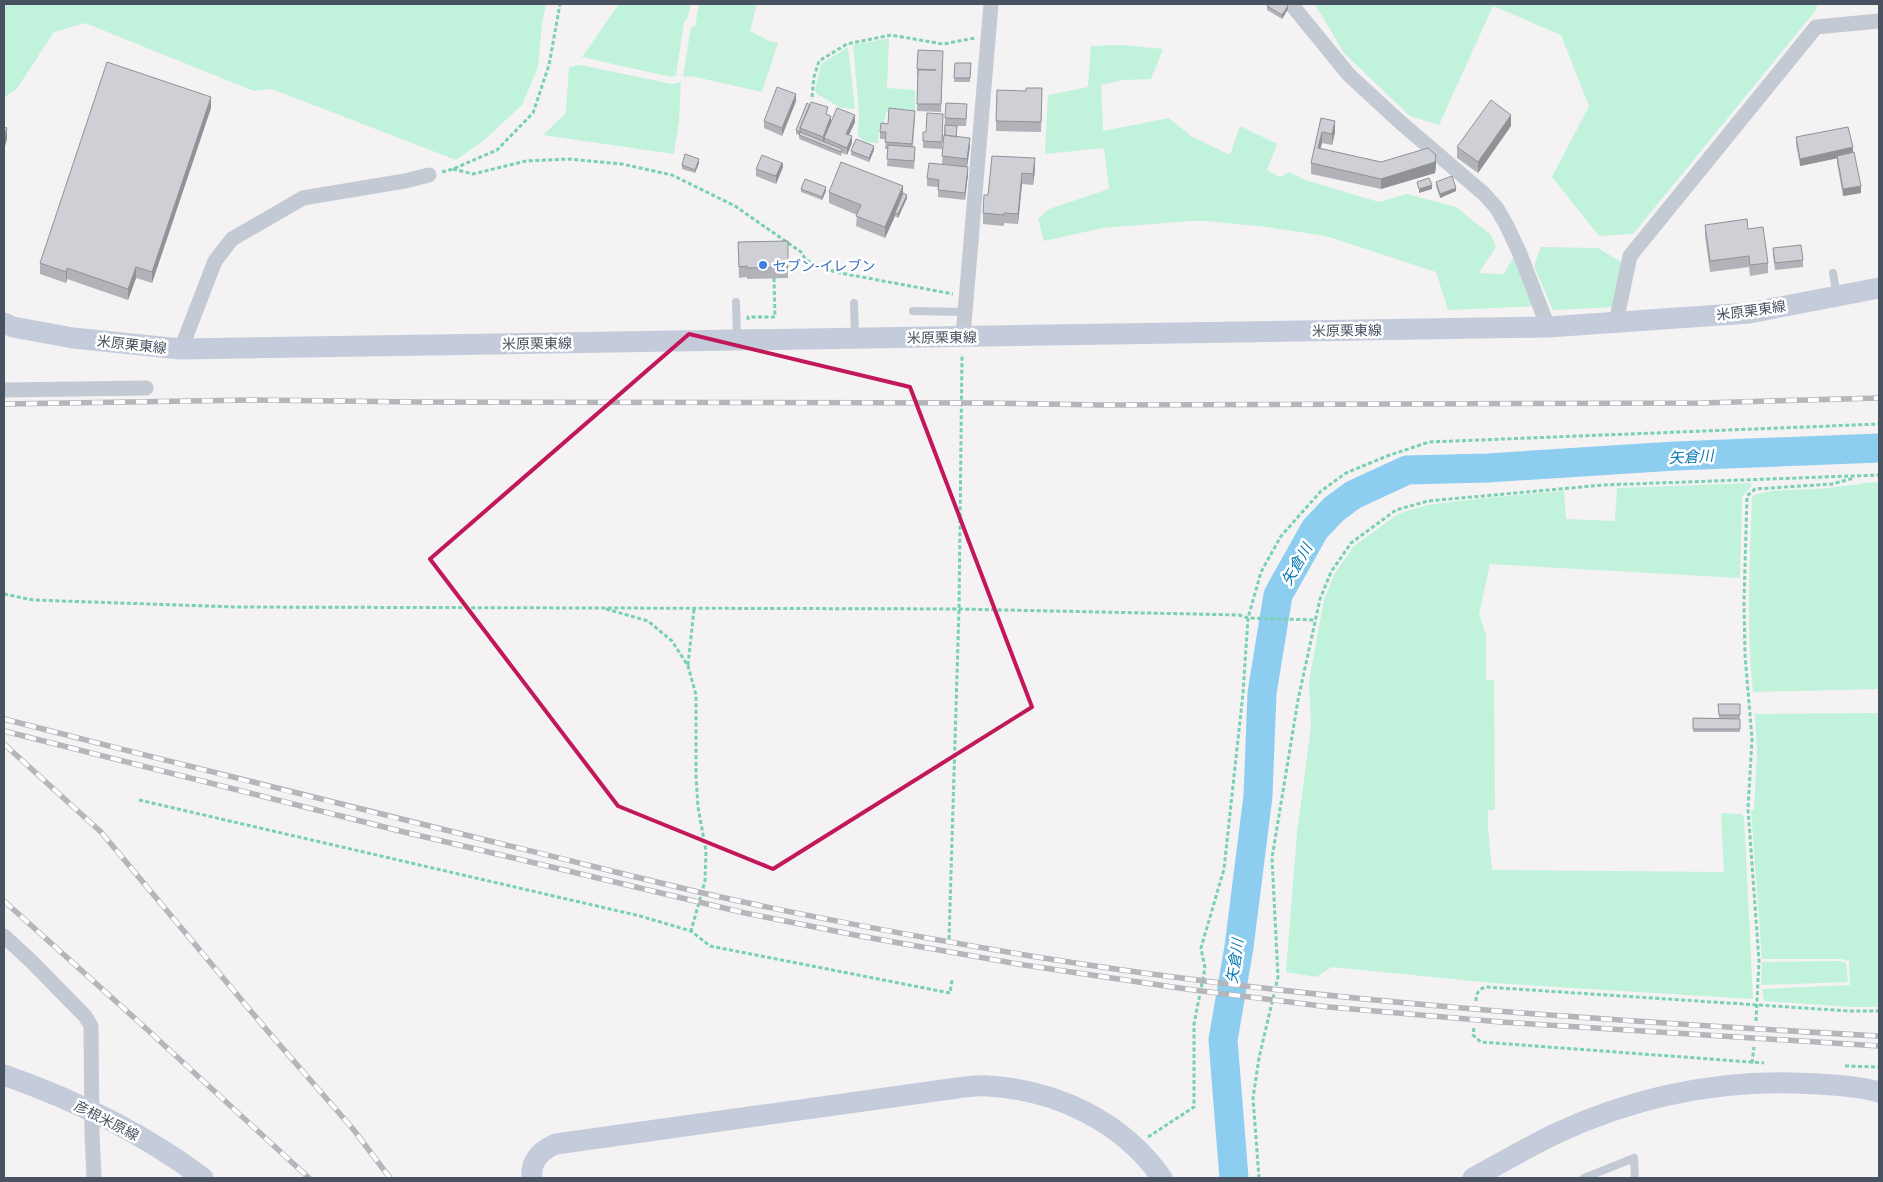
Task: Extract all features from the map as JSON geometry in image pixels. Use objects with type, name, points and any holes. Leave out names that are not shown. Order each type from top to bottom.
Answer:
[{"type":"main road","name":"米原栗東線","points":[[4,323],[13,327],[72,338],[182,349],[743,331],[855,338],[1548,327],[1749,313],[1879,288]]},
{"type":"main road","name":"彦根米原線","points":[[4,1075],[91,1110],[150,1142],[203,1178]]},
{"type":"main road","points":[[1473,1178],[1565,1130],[1654,1098],[1696,1089],[1768,1082],[1817,1083],[1879,1092]]},
{"type":"main road","points":[[532,1178],[531,1172],[537,1156],[541,1151],[556,1144],[986,1086],[1018,1089],[1054,1098],[1086,1111],[1108,1125],[1136,1149],[1162,1178]]},
{"type":"street","points":[[963,336],[991,4]]},
{"type":"street","points":[[1291,4],[1350,75],[1400,122],[1483,193],[1496,207],[1520,254],[1548,327]]},
{"type":"street","points":[[1616,322],[1630,256],[1816,27],[1879,21]]},
{"type":"street","points":[[182,349],[215,261],[232,239],[303,198],[396,183],[429,175]]},
{"type":"street","points":[[4,390],[146,388]]},
{"type":"street","points":[[4,936],[85,1016],[91,1026],[91,1110],[94,1178]]},
{"type":"lane","points":[[1833,273],[1837,296]]},
{"type":"lane","points":[[736,302],[743,331]]},
{"type":"lane","points":[[854,303],[855,338]]},
{"type":"lane","points":[[913,310],[965,304]]},
{"type":"lane","points":[[1584,1178],[1596,1175],[1634,1158],[1635,1178]]},
{"type":"path","points":[[429,175],[454,169],[497,150],[533,113],[549,64],[560,4]]},
{"type":"path","points":[[812,97],[814,77],[819,61],[847,44],[891,35],[943,44],[988,35]]},
{"type":"path","points":[[454,169],[473,174],[526,161],[568,159],[622,164],[672,175],[735,206],[801,252],[806,260],[836,272],[965,304]]},
{"type":"path","points":[[743,331],[748,317],[775,317],[774,278]]},
{"type":"path","points":[[950,938],[959,609],[963,336]]},
{"type":"path","points":[[1136,1149],[1152,1134],[1194,1107],[1194,1024],[1205,968],[1201,948],[1224,869],[1243,693],[1248,618],[1261,572],[1280,536],[1321,491],[1346,473],[1387,456],[1429,442],[1879,424]]},
{"type":"path","points":[[1756,1021],[1759,961],[1748,809],[1752,739],[1745,655],[1744,610],[1746,496],[1755,489],[1832,484],[1860,476]]},
{"type":"path","points":[[1259,1178],[1253,1098],[1259,1058],[1278,977],[1272,858],[1298,700],[1314,620],[1331,572],[1350,543],[1396,510],[1428,501],[1603,485],[1879,476]]},
{"type":"path","points":[[4,594],[33,600],[236,608],[598,607],[959,609],[1239,615],[1248,618],[1314,620]]},
{"type":"path","points":[[598,607],[622,612],[648,621],[672,641],[688,666],[696,695],[696,776],[698,807],[706,851],[705,881],[692,931]]},
{"type":"path","points":[[688,666],[694,609]]},
{"type":"path","points":[[140,800],[640,916],[692,931],[710,946],[950,993],[952,980]]},
{"type":"path","points":[[1476,1001],[1476,995],[1480,989],[1485,987],[1879,1011]]},
{"type":"path","points":[[1474,1028],[1473,1036],[1481,1042],[1752,1063],[1754,1047]]},
{"type":"highlighted area","points":[[689,334],[910,387],[1032,707],[773,869],[618,806],[430,559]]},
{"type":"green space","points":[[4,4],[546,4],[538,67],[522,105],[483,141],[456,160],[272,89],[254,91],[85,23],[54,32],[16,90],[4,97]]},
{"type":"green space","points":[[619,4],[691,4],[687,19],[684,22],[676,75],[671,77],[582,57]]},
{"type":"green space","points":[[699,4],[757,4],[750,31],[769,41],[778,43],[762,92],[691,76],[683,77],[691,27],[695,27]]},
{"type":"green space","points":[[1315,4],[1817,4],[1816,10],[1633,234],[1599,236],[1552,177],[1589,106],[1561,35],[1493,6],[1439,125],[1410,116],[1344,53]]},
{"type":"green space","points":[[889,38],[887,88],[915,90],[915,114],[886,112],[884,125],[880,125],[878,143],[865,142],[858,136],[859,112],[853,45]]},
{"type":"green space","points":[[1122,45],[1163,49],[1151,79],[1123,80],[1101,85],[1103,131],[1169,118],[1191,136],[1230,155],[1240,126],[1277,144],[1267,170],[1280,177],[1289,172],[1305,180],[1379,202],[1407,194],[1456,207],[1491,235],[1496,247],[1479,273],[1504,274],[1514,256],[1535,306],[1448,310],[1436,272],[1326,236],[1267,227],[1191,221],[1102,228],[1044,241],[1038,219],[1049,209],[1109,189],[1104,148],[1045,154],[1048,95],[1088,87],[1091,46]]},
{"type":"green space","points":[[848,47],[855,109],[841,108],[817,94],[815,90],[821,64]]},
{"type":"green space","points":[[580,65],[672,84],[681,82],[679,121],[674,154],[543,135],[566,113],[569,67]]},
{"type":"green space","points":[[1541,247],[1598,248],[1623,263],[1615,307],[1553,310],[1534,266]]},
{"type":"green space","points":[[1879,482],[1879,689],[1753,692],[1749,618],[1752,496],[1780,490],[1819,489]]},
{"type":"green space","points":[[1751,483],[1751,487],[1742,497],[1740,578],[1490,564],[1479,614],[1486,635],[1486,680],[1494,680],[1495,810],[1488,810],[1492,870],[1724,872],[1721,813],[1741,814],[1744,817],[1753,999],[1493,983],[1332,967],[1316,977],[1286,972],[1297,833],[1311,727],[1309,681],[1324,600],[1335,573],[1354,546],[1398,514],[1427,505],[1564,491],[1566,519],[1615,521],[1617,488]]},
{"type":"green space","points":[[1879,713],[1879,1007],[1764,1001],[1762,989],[1850,985],[1849,961],[1842,959],[1762,959],[1751,811],[1754,810],[1757,753],[1755,714]]},
{"type":"green space","points":[[1840,961],[1846,963],[1848,982],[1761,985],[1762,962]]},
{"type":"building","points":[[1268,4],[1285,4],[1288,6],[1282,15],[1267,6]]},
{"type":"building","points":[[918,50],[943,51],[941,104],[917,104],[918,70],[936,70],[917,69]]},
{"type":"building","points":[[107,62],[211,97],[152,272],[136,267],[128,289],[67,268],[66,272],[40,263]]},
{"type":"building","points":[[955,63],[971,63],[970,78],[954,78]]},
{"type":"building","points":[[777,87],[796,94],[782,128],[764,121]]},
{"type":"building","points":[[1026,88],[1042,88],[1041,122],[996,121],[997,90],[1026,91]]},
{"type":"building","points":[[1491,100],[1511,115],[1478,162],[1457,147]]},
{"type":"building","points":[[811,102],[828,107],[826,114],[831,116],[823,137],[800,128]]},
{"type":"building","points":[[807,103],[810,105],[800,132],[796,130]]},
{"type":"building","points":[[946,103],[967,104],[966,119],[945,118]]},
{"type":"building","points":[[837,108],[855,115],[846,134],[852,136],[847,148],[824,138]]},
{"type":"building","points":[[889,108],[915,111],[912,144],[885,142],[886,132],[880,132],[881,123],[888,124]]},
{"type":"building","points":[[927,113],[943,114],[942,142],[923,141],[923,132],[926,132]]},
{"type":"building","points":[[1321,118],[1335,121],[1332,134],[1322,132],[1318,148],[1381,162],[1428,148],[1436,155],[1435,162],[1381,179],[1311,163]]},
{"type":"building","points":[[945,125],[957,126],[956,137],[945,135]]},
{"type":"building","points":[[4,127],[7,128],[4,139]]},
{"type":"building","points":[[1848,127],[1853,147],[1800,159],[1796,137]]},
{"type":"building","points":[[800,132],[842,149],[841,152],[799,135]]},
{"type":"building","points":[[944,135],[970,138],[967,159],[942,156]]},
{"type":"building","points":[[856,139],[874,146],[869,158],[851,151]]},
{"type":"building","points":[[888,145],[915,147],[914,161],[887,159]]},
{"type":"building","points":[[1854,152],[1861,186],[1843,189],[1837,156]]},
{"type":"building","points":[[685,154],[699,159],[695,170],[682,165]]},
{"type":"building","points":[[762,155],[782,163],[776,176],[756,169]]},
{"type":"building","points":[[992,156],[1035,158],[1033,174],[1022,173],[1018,214],[983,213],[984,195],[988,195]]},
{"type":"building","points":[[841,162],[903,186],[885,227],[856,216],[861,205],[829,192]]},
{"type":"building","points":[[929,163],[968,167],[965,193],[938,190],[939,180],[927,178]]},
{"type":"building","points":[[1452,176],[1456,188],[1440,194],[1436,182]]},
{"type":"building","points":[[1429,178],[1432,185],[1419,189],[1417,182]]},
{"type":"building","points":[[805,179],[826,187],[822,197],[801,189]]},
{"type":"building","points":[[903,193],[907,195],[898,214],[895,213]]},
{"type":"building","points":[[1747,219],[1748,229],[1763,227],[1768,263],[1750,265],[1749,256],[1710,261],[1705,225]]},
{"type":"building","points":[[788,241],[788,267],[739,267],[738,242]]},
{"type":"building","points":[[1801,245],[1803,260],[1775,263],[1773,248]]},
{"type":"building","points":[[1718,704],[1740,704],[1740,715],[1719,715]]},
{"type":"building","points":[[1693,718],[1740,719],[1740,729],[1693,729]]},
{"type":"waterway","name":"矢倉川","points":[[1234,1178],[1223,1040],[1239,947],[1258,796],[1262,693],[1278,595],[1315,529],[1334,509],[1353,495],[1407,470],[1487,468],[1675,456],[1879,448]]},
{"type":"railway","points":[[4,404],[252,400],[1102,405],[1701,403],[1879,398]]},
{"type":"railway","points":[[4,719],[687,889],[854,924],[1031,956],[1242,986],[1348,997],[1560,1016],[1879,1036]]},
{"type":"railway","points":[[4,731],[400,831],[745,913],[860,936],[1024,965],[1186,989],[1329,1007],[1501,1022],[1879,1046]]},
{"type":"railway","points":[[4,744],[101,832],[265,1028],[353,1129],[390,1178]]},
{"type":"railway","points":[[4,901],[309,1178]]},
{"type":"place","name":"セブン-イレブン","points":[[763,265]]}]
